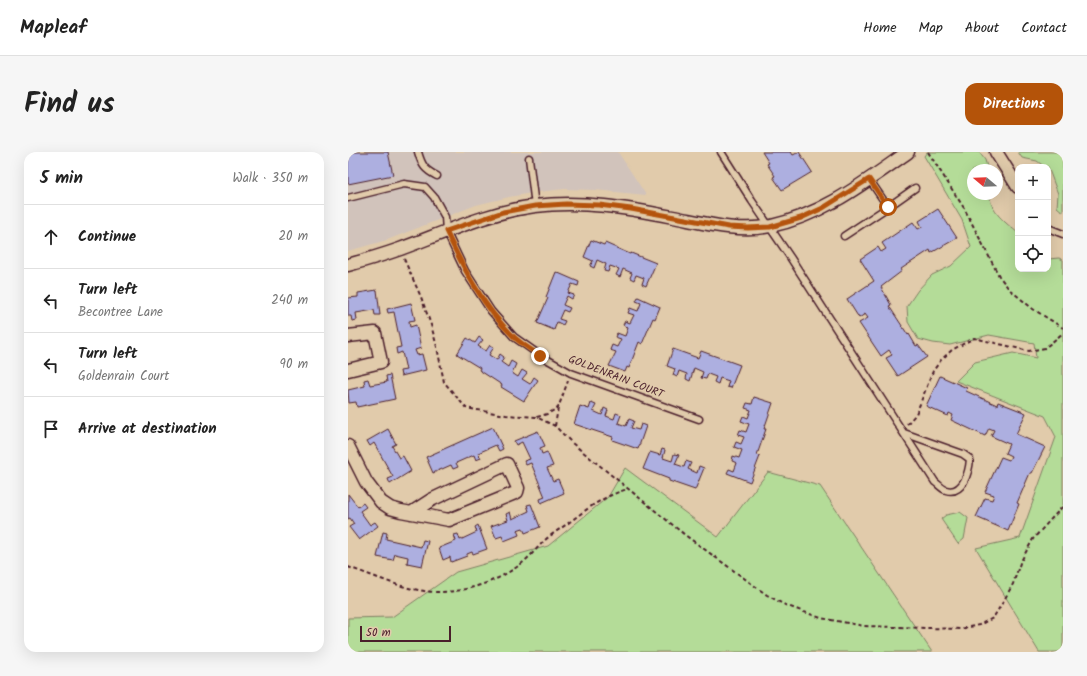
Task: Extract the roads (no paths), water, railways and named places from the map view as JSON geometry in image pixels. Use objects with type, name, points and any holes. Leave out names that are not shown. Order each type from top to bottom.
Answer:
[{"type":"street","points":[[348,265],[399,250],[446,231],[503,212],[535,206],[566,204],[599,205],[631,209],[729,227],[770,227],[801,218],[823,208],[908,152]]},
{"type":"street","points":[[996,152],[1015,182]]},
{"type":"street","points":[[348,336],[375,333],[381,362],[348,370]]},
{"type":"street","points":[[348,446],[366,482],[381,502],[390,508],[411,513],[449,520],[515,493],[517,492],[518,488],[507,464],[431,500],[411,513]]},
{"type":"lane","points":[[418,152],[420,161],[427,170],[437,176]]},
{"type":"lane","points":[[721,152],[936,482],[944,490],[954,490],[961,486],[970,467],[970,459],[903,431]]},
{"type":"lane","points":[[529,158],[535,206]]},
{"type":"lane","points":[[869,179],[888,207]]},
{"type":"lane","name":"GOLDENRAIN COURT","points":[[348,198],[404,184],[425,187],[434,197],[445,217],[446,231],[465,271],[491,311],[514,337],[540,356],[571,372],[699,419]]},
{"type":"lane","points":[[844,236],[915,188]]},
{"type":"lane","points":[[1051,229],[1063,234]]}]
